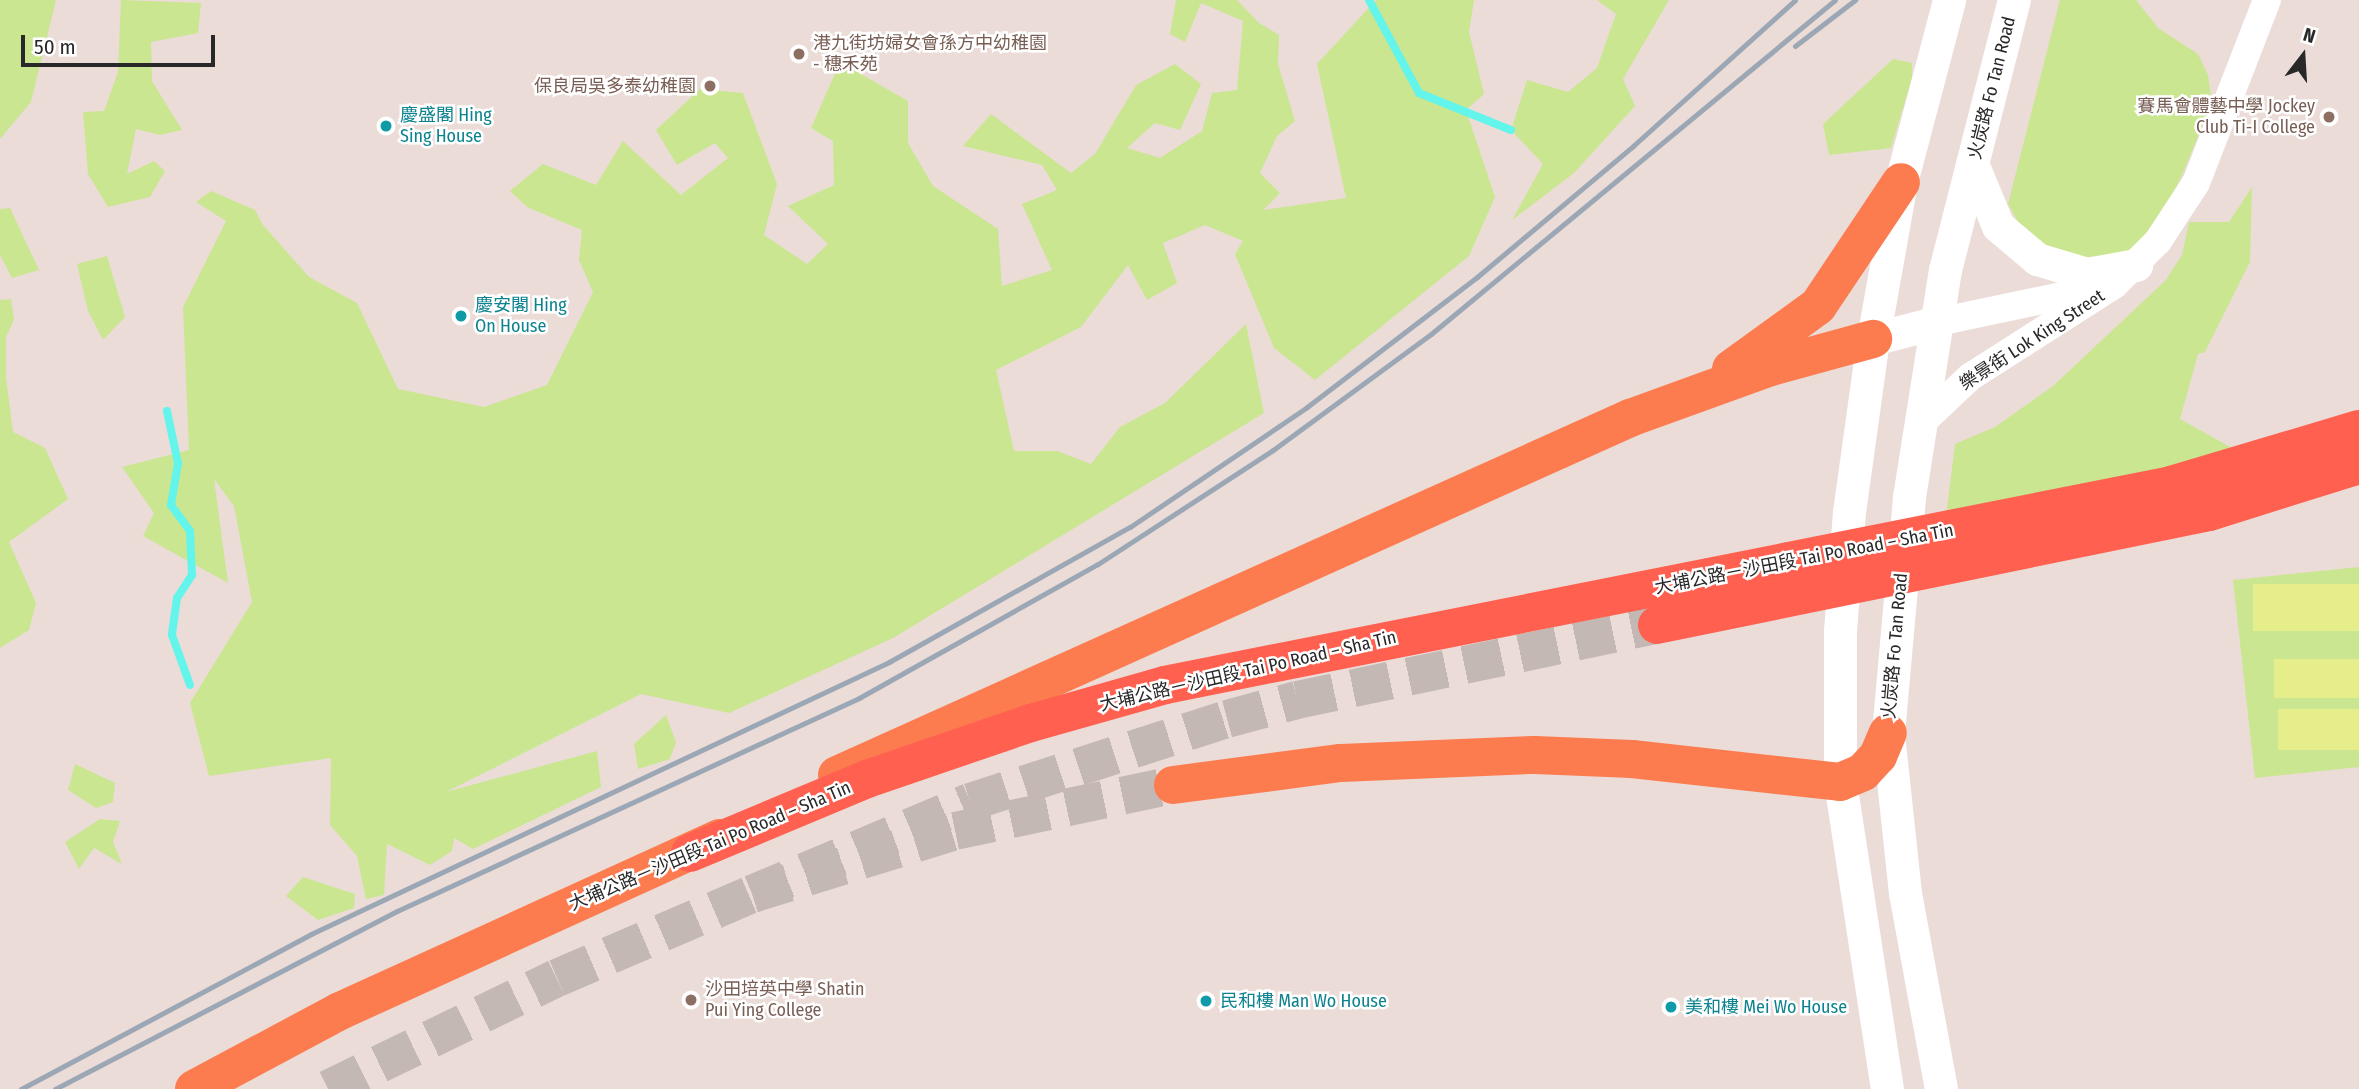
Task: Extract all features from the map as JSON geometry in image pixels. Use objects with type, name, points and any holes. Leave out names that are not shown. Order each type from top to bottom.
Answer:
[{"type":"highway","points":[[1701,390],[1818,306],[1901,182]]},
{"type":"highway","points":[[690,853],[853,767],[1532,460],[1701,390],[1873,339]]},
{"type":"highway","name":"大埔公路－沙田段 Tai Po Road – Sha Tin","points":[[194,1089],[340,1011],[690,853],[867,779],[1031,723],[1164,685],[2171,485],[2359,429]]},
{"type":"highway","name":"大埔公路－沙田段 Tai Po Road – Sha Tin","points":[[1657,625],[2209,512],[2359,465]]},
{"type":"highway","points":[[1173,785],[1340,763],[1535,755],[1632,759],[1840,782],[1863,772],[1878,755],[1888,733]]},
{"type":"main road","points":[[1887,1089],[1840,782],[1840,631],[1849,512],[1873,339],[1901,182],[1949,0]]},
{"type":"main road","name":"火炭路 Fo Tan Road","points":[[1941,1089],[1907,906],[1888,733],[1909,497],[1945,270],[2014,0]]},
{"type":"main road","points":[[1972,163],[1998,226],[2037,259],[2087,274],[2125,275]]},
{"type":"main road","points":[[1873,339],[1938,322]]},
{"type":"street","name":"樂景街 Lok King Street","points":[[1920,424],[1970,377],[2125,275],[2182,209],[2196,183],[2267,0]]},
{"type":"street","name":"樂景街 Lok King Street","points":[[1938,322],[2125,275]]},
{"type":"green space","points":[[0,0],[56,0],[31,102],[0,139]]},
{"type":"green space","points":[[121,0],[201,3],[198,33],[151,42],[152,81],[182,130],[160,135],[136,129],[127,174],[154,161],[165,171],[150,197],[108,207],[88,174],[83,112],[104,111],[118,72]]},
{"type":"green space","points":[[1176,0],[1237,0],[1259,23],[1279,35],[1278,64],[1295,121],[1277,136],[1260,173],[1280,193],[1263,210],[1346,198],[1317,64],[1376,0],[1474,0],[1469,32],[1484,94],[1466,110],[1495,197],[1469,256],[1315,380],[1274,348],[1235,254],[1243,241],[1205,225],[1163,243],[1177,283],[1147,300],[1128,265],[1081,327],[996,370],[1014,451],[1057,451],[1091,464],[1120,427],[1165,403],[1246,324],[1264,413],[893,638],[729,713],[641,694],[446,792],[597,751],[601,787],[473,849],[454,838],[452,851],[430,865],[387,844],[384,895],[366,899],[357,856],[330,825],[331,758],[209,776],[190,703],[252,602],[234,506],[214,479],[228,583],[143,536],[154,513],[122,467],[189,450],[183,307],[226,221],[196,202],[211,191],[255,210],[263,225],[309,277],[357,303],[398,389],[484,407],[547,385],[593,292],[579,260],[582,230],[527,207],[510,191],[543,164],[596,185],[623,141],[681,195],[728,158],[715,143],[677,165],[656,130],[700,89],[743,93],[777,184],[764,235],[807,264],[828,244],[788,206],[834,185],[833,141],[811,128],[840,62],[908,101],[908,143],[933,186],[998,229],[1002,286],[1052,270],[1022,204],[1057,190],[1042,165],[963,146],[991,114],[1071,173],[1095,154],[1136,85],[1175,64],[1201,84],[1180,130],[1155,123],[1127,148],[1160,158],[1202,131],[1212,93],[1237,90],[1243,21],[1201,3],[1185,42],[1170,34]]},
{"type":"green space","points":[[1597,0],[1669,0],[1623,79],[1635,106],[1574,173],[1512,220],[1543,164],[1511,130],[1527,80],[1568,92],[1597,68],[1616,14]]},
{"type":"green space","points":[[2060,0],[2136,0],[2158,28],[2198,54],[2208,75],[2212,103],[2182,175],[2162,216],[2134,252],[2078,258],[2028,239],[2008,204]]},
{"type":"green space","points":[[1893,59],[1912,63],[1912,78],[1891,148],[1829,155],[1823,124]]},
{"type":"green space","points":[[2252,187],[2250,262],[2205,352],[2198,354],[2180,419],[2241,453],[1946,516],[1955,444],[1995,427],[2053,386],[2166,280],[2182,255],[2189,222],[2229,222]]},
{"type":"green space","points":[[10,208],[39,270],[12,278],[0,255],[0,209]]},
{"type":"green space","points":[[107,256],[125,317],[103,340],[88,311],[77,264]]},
{"type":"green space","points":[[11,299],[14,319],[6,337],[6,378],[13,432],[45,448],[68,499],[9,542],[36,603],[29,630],[0,648],[0,300]]},
{"type":"green space","points":[[2359,567],[2359,767],[2255,778],[2233,580]]},
{"type":"green space","points":[[2253,584],[2359,584],[2359,631],[2253,631]]},
{"type":"green space","points":[[2274,659],[2359,659],[2359,698],[2274,698]]},
{"type":"green space","points":[[2278,709],[2359,709],[2359,750],[2278,750]]},
{"type":"green space","points":[[666,715],[676,742],[670,759],[638,769],[634,744]]},
{"type":"green space","points":[[75,764],[115,783],[113,802],[96,808],[68,790]]},
{"type":"green space","points":[[100,819],[120,821],[113,842],[122,864],[94,848],[79,869],[65,842]]},
{"type":"green space","points":[[303,877],[355,894],[354,908],[318,920],[286,896]]},
{"type":"waterway","points":[[1369,0],[1419,93],[1511,130]]},
{"type":"waterway","points":[[167,411],[178,463],[171,505],[190,531],[192,575],[177,598],[172,635],[190,685]]},
{"type":"tunnel","points":[[752,894],[970,802],[1227,719],[1297,700],[1657,625]]},
{"type":"tunnel","points":[[328,1089],[557,978],[752,894],[955,831],[1173,785]]},
{"type":"railway","points":[[21,1089],[311,934],[889,662],[1130,527],[1307,407],[1477,277],[1633,146],[1795,0]]},
{"type":"railway","points":[[55,1089],[397,911],[859,698],[1098,564],[1273,450],[1431,334],[1835,0]]},
{"type":"railway","points":[[1795,46],[1855,0]]},
{"type":"place","name":"港九街坊婦女會孫方中幼稚園 - 穗禾苑","points":[[799,54]]},
{"type":"place","name":"保良局吳多泰幼稚園","points":[[710,86]]},
{"type":"place","name":"賽馬會體藝中學 Jockey Club Ti-I College","points":[[2329,117]]},
{"type":"place","name":"慶盛閣 Hing Sing House","points":[[386,126]]},
{"type":"place","name":"慶安閣 Hing On House","points":[[461,316]]},
{"type":"place","name":"沙田培英中學 Shatin Pui Ying College","points":[[691,1000]]},
{"type":"place","name":"民和樓 Man Wo House","points":[[1206,1001]]},
{"type":"place","name":"美和樓 Mei Wo House","points":[[1671,1007]]}]
